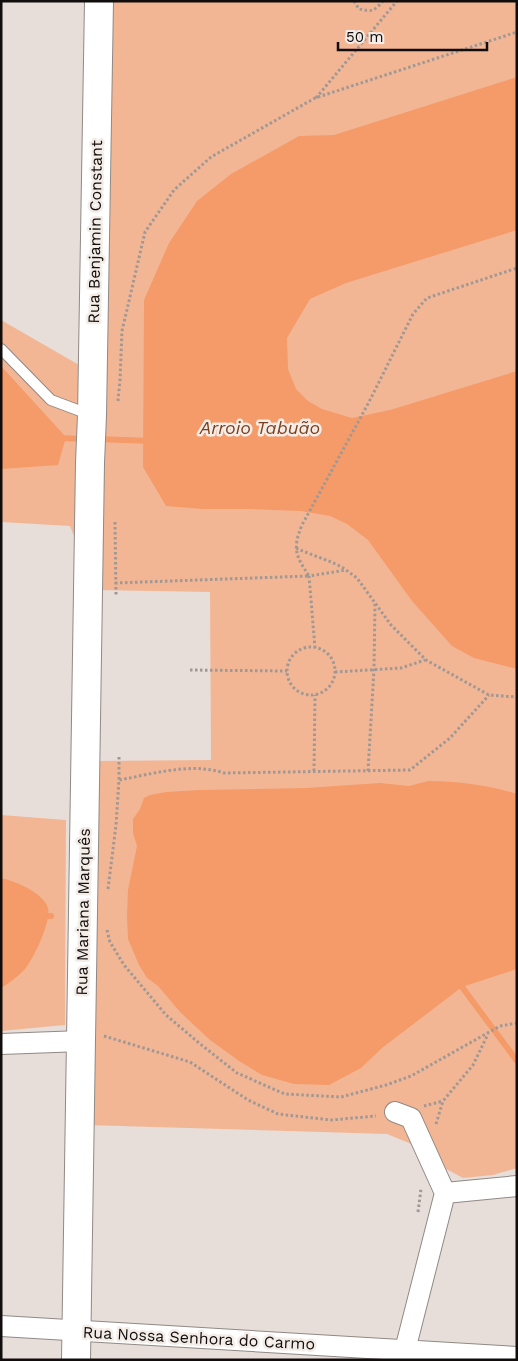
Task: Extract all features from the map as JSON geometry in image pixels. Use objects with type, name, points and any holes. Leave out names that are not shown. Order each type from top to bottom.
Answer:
[{"type":"main road","name":"Rua Benjamin Constant","points":[[90,463],[100,415],[99,1]]},
{"type":"main road","name":"Rua Mariana Marquês","points":[[76,1360],[90,463]]},
{"type":"street","points":[[1,1044],[82,1033]]},
{"type":"street","points":[[395,1112],[411,1118],[445,1193],[405,1355]]},
{"type":"street","points":[[445,1193],[517,1186]]},
{"type":"street","name":"Rua Nossa Senhora do Carmo","points":[[1,1326],[405,1355],[517,1357]]},
{"type":"lane","points":[[1,349],[50,400],[100,415]]},
{"type":"path","points":[[354,1],[360,9],[368,11],[375,10],[383,1]]},
{"type":"path","points":[[315,98],[397,1]]},
{"type":"path","points":[[100,415],[120,380],[122,331],[145,232],[174,190],[211,157],[315,98],[517,32]]},
{"type":"path","points":[[316,648],[309,576],[297,556],[296,540],[302,525],[369,402],[413,314],[427,298],[517,268]]},
{"type":"path","points":[[296,548],[314,556],[327,559],[357,578],[391,625],[426,660],[489,695],[517,697]]},
{"type":"path","points":[[116,595],[116,583],[309,576],[346,570]]},
{"type":"path","points":[[368,771],[374,668],[375,602]]},
{"type":"path","points":[[316,648],[330,657],[334,664],[335,672],[330,687],[315,695],[308,695],[299,692],[293,687],[287,670],[292,657],[299,651],[316,648]]},
{"type":"path","points":[[335,672],[374,668],[400,668],[426,660]]},
{"type":"path","points":[[190,670],[287,670]]},
{"type":"path","points":[[314,771],[315,695]]},
{"type":"path","points":[[119,780],[184,769],[210,768],[224,773],[410,770],[450,738],[489,695]]},
{"type":"path","points":[[108,893],[114,842],[119,757]]},
{"type":"path","points":[[107,928],[110,942],[124,965],[166,1015],[237,1073],[285,1094],[341,1097],[386,1085],[411,1076],[500,1026],[517,1023]]},
{"type":"path","points":[[82,1033],[190,1062],[248,1100],[278,1114],[331,1120],[378,1116],[443,1101]]},
{"type":"shaded area","points":[[106,1],[517,1],[517,1168],[493,1175],[463,1178],[435,1163],[409,1143],[387,1134],[86,1125],[91,761],[211,760],[210,592],[96,590],[70,526],[1,522],[1,320],[100,377]]},
{"type":"shaded area","points":[[1,815],[66,820],[65,1025],[1,1031]]},
{"type":"water","points":[[517,77],[517,230],[346,283],[310,299],[287,338],[288,369],[296,389],[308,401],[322,409],[352,418],[390,410],[517,371],[517,669],[474,658],[452,646],[412,601],[368,540],[347,524],[330,516],[301,511],[202,509],[166,506],[143,467],[144,300],[169,243],[197,201],[231,174],[299,136],[334,135]]},
{"type":"water","points":[[1,366],[66,437],[58,465],[1,469]]},
{"type":"water","points":[[428,781],[473,784],[517,794],[517,969],[462,987],[382,1048],[361,1068],[329,1085],[294,1084],[262,1075],[210,1040],[181,1013],[158,986],[147,978],[128,939],[127,916],[128,890],[137,846],[133,833],[133,819],[140,809],[144,798],[166,792],[306,788],[380,783],[409,786]]},
{"type":"water","points":[[1,878],[21,885],[41,897],[48,908],[48,914],[41,940],[29,964],[11,982],[1,988]]},
{"type":"waterway","name":"Arroio Tabuão","points":[[59,438],[84,439]]},
{"type":"waterway","name":"Arroio Tabuão","points":[[97,439],[152,441]]},
{"type":"waterway","points":[[462,987],[517,1061]]}]
